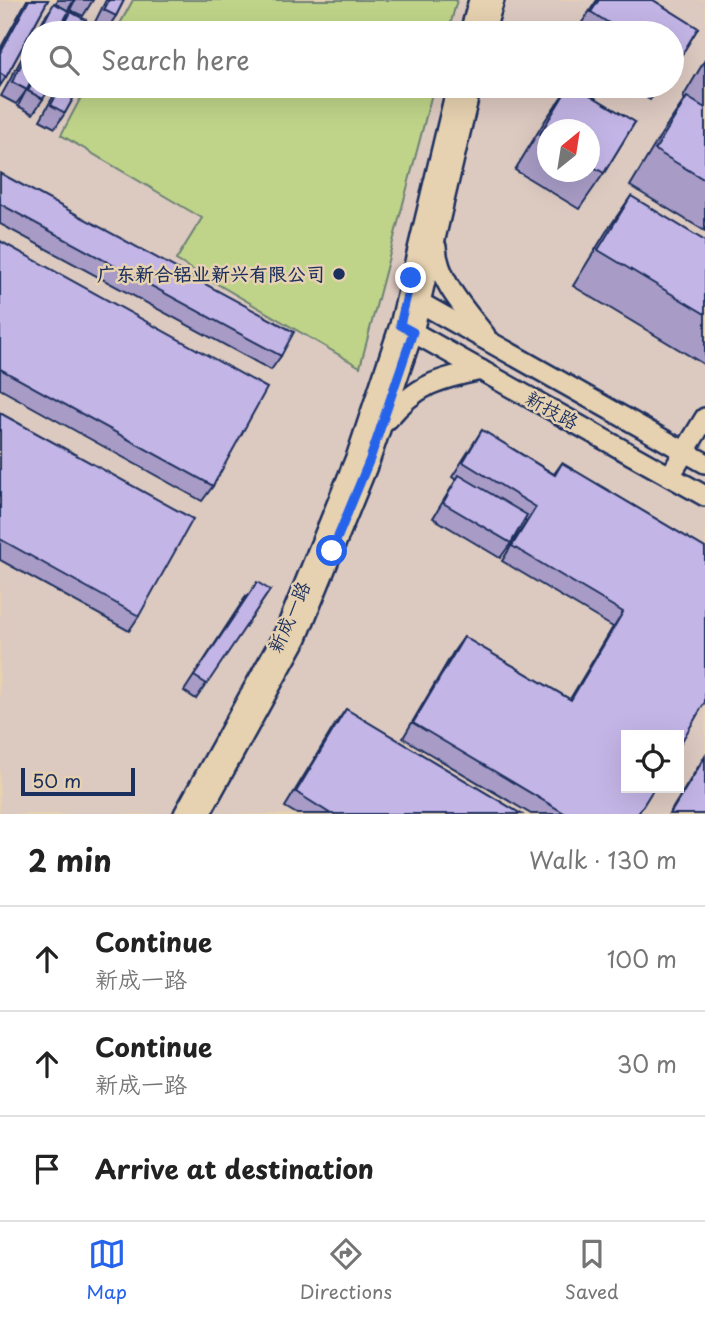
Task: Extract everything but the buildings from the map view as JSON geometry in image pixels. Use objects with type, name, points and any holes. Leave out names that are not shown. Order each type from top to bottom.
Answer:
[{"type":"street","points":[[474,21],[480,0]]},
{"type":"street","points":[[488,21],[494,0]]},
{"type":"street","name":"新成一路","points":[[200,814],[297,638],[381,428],[413,299],[455,98]]},
{"type":"street","name":"新成一路","points":[[413,299],[435,235],[468,98]]},
{"type":"street","points":[[435,235],[437,260],[456,298],[492,344]]},
{"type":"street","name":"新技路","points":[[413,299],[705,463]]},
{"type":"street","name":"新成一路","points":[[184,814],[285,632],[406,329]]},
{"type":"street","name":"新技路","points":[[406,329],[705,496]]},
{"type":"street","points":[[381,428],[404,400],[434,380],[481,370]]},
{"type":"street","points":[[670,476],[705,418]]},
{"type":"shaded area","points":[[0,0],[705,0],[705,814],[0,814]]},
{"type":"green space","points":[[133,0],[457,0],[451,21],[122,21]]},
{"type":"green space","points":[[81,98],[431,98],[360,367],[176,260],[202,218],[61,135]]},
{"type":"place","name":"广东新合铝业新兴有限公司","points":[[339,274]]},
{"type":"route","points":[[332,551],[370,459],[413,332],[400,325],[411,278]]}]
